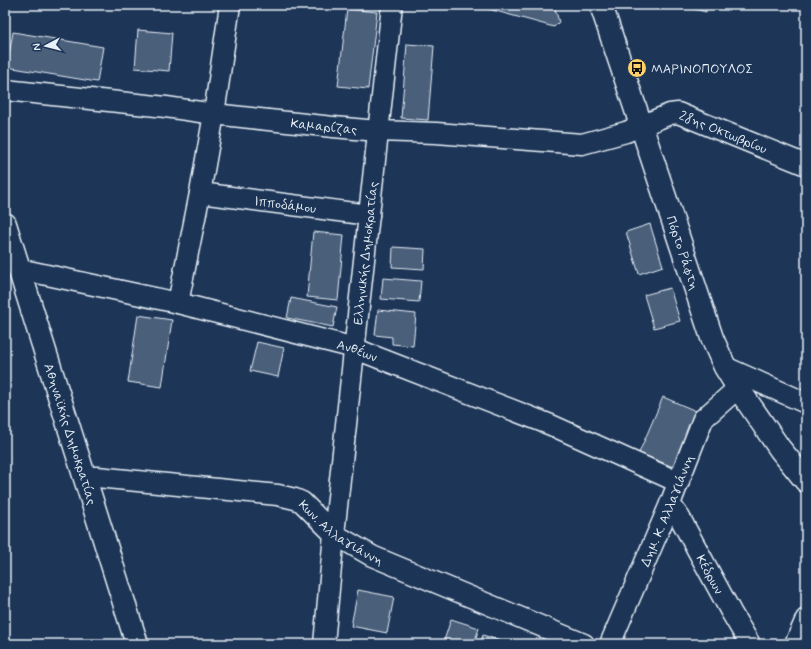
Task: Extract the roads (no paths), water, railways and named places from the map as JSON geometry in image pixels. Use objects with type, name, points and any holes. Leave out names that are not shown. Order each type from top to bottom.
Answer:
[{"type":"main road","name":"Πόρτο Ράφτη","points":[[601,5],[712,338],[725,367],[738,388],[780,449],[805,477]]},
{"type":"main road","name":"Αθηναϊκής Δημοκρατίας","points":[[5,224],[137,644]]},
{"type":"street","points":[[178,303],[214,114],[230,5]]},
{"type":"street","name":"Ελληνικής Δημοκρατίας","points":[[324,644],[334,534],[392,5]]},
{"type":"street","name":"Καμαρίζας","points":[[5,90],[378,131],[436,133],[582,144],[626,132],[641,126]]},
{"type":"street","name":"28ης Οκτωβρίου","points":[[641,126],[670,114],[678,113],[806,165]]},
{"type":"street","name":"Ιπποδάμου","points":[[200,193],[369,214]]},
{"type":"street","name":"Ανθέων","points":[[19,269],[178,303],[355,348],[551,425],[678,482]]},
{"type":"street","points":[[725,367],[806,403]]},
{"type":"street","name":"Δημ. Κ. Αλλαγιάννη","points":[[610,644],[670,504],[703,419],[738,388]]},
{"type":"street","name":"Κων. Αλλαγιάννη","points":[[85,478],[98,476],[295,498],[302,502],[334,534],[372,556],[584,644]]},
{"type":"street","name":"Κέδρων","points":[[670,504],[680,518],[750,644]]},
{"type":"street","points":[[795,644],[806,619]]},
{"type":"place","name":"ΜΑΡΙΝΟΠΟΥΛΟΣ","points":[[637,68]]}]
